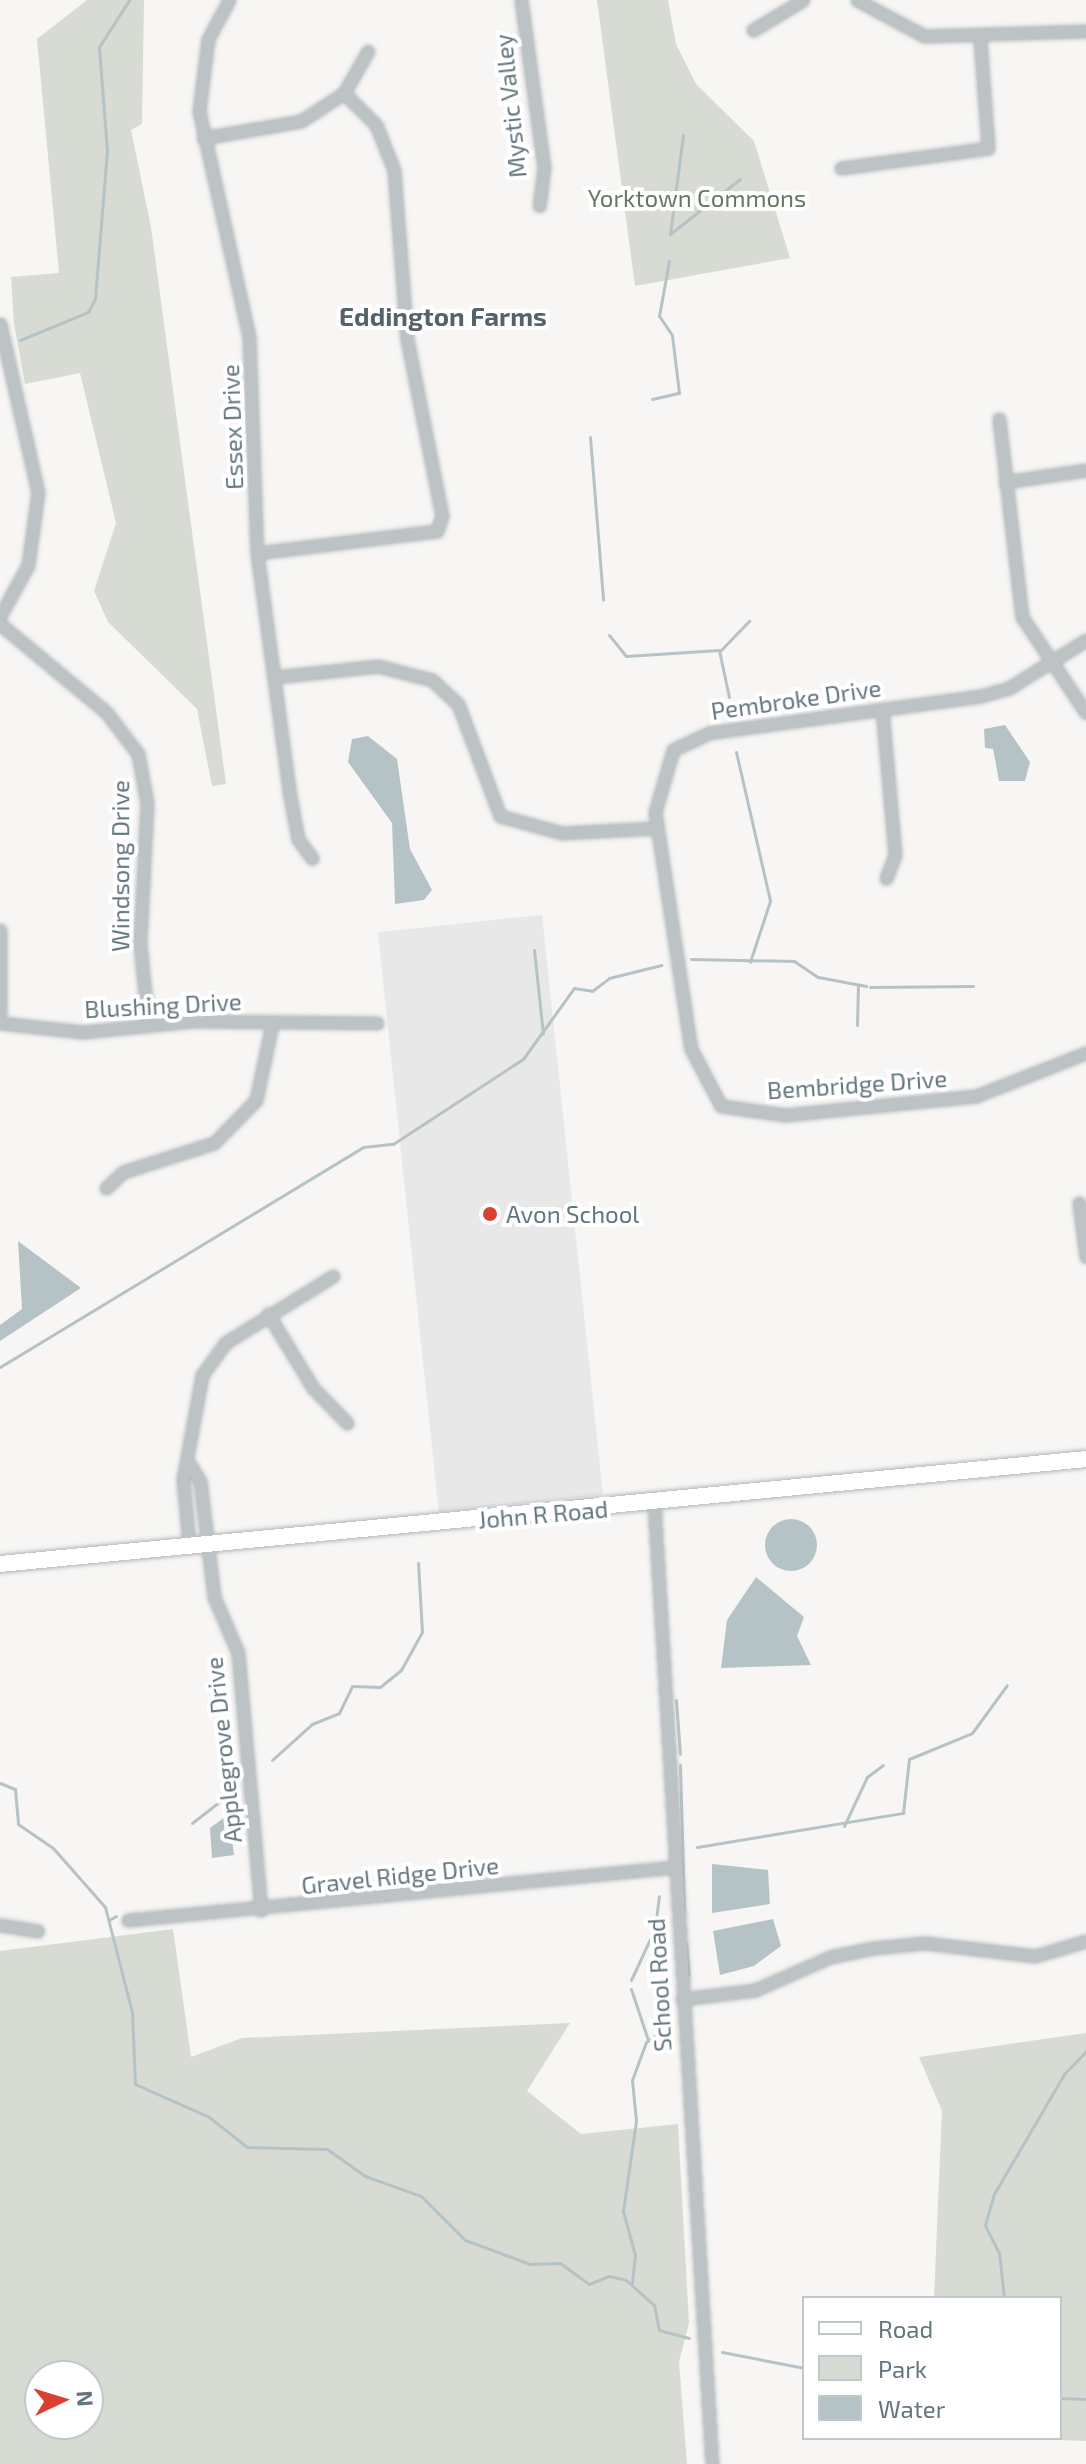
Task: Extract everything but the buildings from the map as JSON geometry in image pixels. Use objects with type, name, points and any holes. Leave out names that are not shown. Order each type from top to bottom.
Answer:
[{"type":"main road","name":"John R Road","points":[[0,1564],[1086,1459]]},
{"type":"street","name":"Essex Drive","points":[[229,0],[200,68],[203,138],[253,366],[257,553],[298,839],[312,858]]},
{"type":"street","name":"Mystic Valley","points":[[521,0],[544,167],[539,206]]},
{"type":"street","points":[[753,30],[803,0]]},
{"type":"street","points":[[857,0],[901,29],[980,38],[1086,31]]},
{"type":"street","points":[[841,168],[988,148],[980,38]]},
{"type":"street","points":[[203,138],[301,121],[344,93],[368,51]]},
{"type":"street","points":[[257,553],[437,531],[442,516],[406,336],[394,170],[376,125],[344,93]]},
{"type":"street","points":[[0,324],[38,492],[28,565],[0,616]]},
{"type":"street","points":[[999,419],[1015,593],[1053,663],[1086,713]]},
{"type":"street","points":[[1005,482],[1086,470]]},
{"type":"street","name":"Windsong Drive","points":[[0,624],[106,712],[138,754],[147,803],[140,943],[148,1026]]},
{"type":"street","name":"Pembroke Drive","points":[[656,828],[664,767],[673,750],[690,740],[744,724],[981,696],[1053,663],[1086,640]]},
{"type":"street","points":[[275,677],[378,666],[432,680],[458,704],[500,816],[562,833],[656,828]]},
{"type":"street","points":[[882,709],[895,855],[886,878]]},
{"type":"street","name":"Bembridge Drive","points":[[656,828],[691,1049],[721,1106],[785,1115],[976,1096],[1086,1053]]},
{"type":"street","points":[[0,930],[0,1012]]},
{"type":"street","name":"Blushing Drive","points":[[0,1023],[83,1032],[148,1026],[377,1023]]},
{"type":"street","points":[[106,1188],[123,1172],[214,1143],[256,1100],[272,1024]]},
{"type":"street","points":[[1079,1203],[1086,1257]]},
{"type":"street","points":[[189,1545],[183,1479],[189,1463],[189,1419],[202,1375],[220,1347],[268,1314],[333,1276]]},
{"type":"street","points":[[268,1314],[313,1388],[347,1423]]},
{"type":"street","name":"Applegrove Drive","points":[[189,1463],[200,1481],[214,1597],[238,1653],[261,1910]]},
{"type":"street","name":"School Road","points":[[654,1503],[712,2464]]},
{"type":"street","name":"Gravel Ridge Drive","points":[[128,1920],[261,1910],[675,1867]]},
{"type":"street","points":[[0,1925],[38,1931]]},
{"type":"street","points":[[682,1999],[755,1990],[830,1957],[873,1948],[925,1943],[1035,1956],[1086,1941]]},
{"type":"shaded area","name":"Avon School","points":[[542,915],[603,1495],[439,1512],[378,932]]},
{"type":"green space","points":[[87,0],[144,0],[142,124],[131,130],[151,227],[226,784],[212,786],[197,709],[108,622],[94,591],[116,523],[80,373],[25,384],[14,324],[11,277],[59,273],[37,39]]},
{"type":"green space","name":"Yorktown Commons","points":[[597,0],[668,0],[676,44],[696,84],[754,141],[790,258],[635,286]]},
{"type":"green space","points":[[173,1929],[191,2057],[242,2038],[570,2023],[527,2091],[581,2134],[678,2124],[689,2323],[679,2362],[687,2464],[0,2464],[0,1951]]},
{"type":"green space","points":[[1086,2033],[1086,2441],[1059,2440],[1062,2440],[1062,2296],[934,2296],[942,2111],[919,2057]]},
{"type":"water","points":[[1005,725],[1030,762],[1025,781],[999,781],[993,749],[985,748],[984,729]]},
{"type":"water","points":[[368,736],[397,759],[410,849],[432,890],[424,900],[395,904],[392,823],[348,762],[352,739]]},
{"type":"water","points":[[18,1241],[81,1288],[0,1341],[0,1325],[22,1309]]},
{"type":"water","points":[[791,1519],[809,1527],[817,1545],[809,1563],[791,1571],[773,1563],[765,1545],[773,1527]]},
{"type":"water","points":[[756,1577],[804,1617],[797,1636],[811,1665],[721,1668],[727,1620]]},
{"type":"water","points":[[229,1814],[234,1855],[212,1858],[210,1828]]},
{"type":"water","points":[[712,1864],[768,1870],[770,1904],[712,1913]]},
{"type":"water","points":[[773,1919],[781,1946],[754,1966],[720,1975],[713,1931]]},
{"type":"waterway","points":[[20,340],[88,312],[95,299],[107,151],[99,47],[129,0]]},
{"type":"waterway","points":[[670,234],[683,135]]},
{"type":"waterway","points":[[670,234],[740,179]]},
{"type":"waterway","points":[[652,399],[679,393],[672,335],[659,316],[669,261]]},
{"type":"waterway","points":[[590,437],[603,599]]},
{"type":"waterway","points":[[720,651],[749,621]]},
{"type":"waterway","points":[[609,635],[626,656],[719,650],[729,697]]},
{"type":"waterway","points":[[736,752],[770,901],[750,962]]},
{"type":"waterway","points":[[534,950],[543,1034]]},
{"type":"waterway","points":[[691,959],[794,961],[818,977],[866,986]]},
{"type":"waterway","points":[[0,1367],[363,1147],[393,1144],[523,1059],[574,988],[592,991],[609,978],[661,965]]},
{"type":"waterway","points":[[857,1025],[858,985]]},
{"type":"waterway","points":[[870,987],[973,986]]},
{"type":"waterway","points":[[272,1760],[312,1724],[339,1713],[352,1686],[380,1687],[401,1670],[422,1632],[418,1563]]},
{"type":"waterway","points":[[697,1847],[903,1813],[909,1759],[972,1733],[1007,1685]]},
{"type":"waterway","points":[[676,1700],[680,1754]]},
{"type":"waterway","points":[[680,1765],[684,1911]]},
{"type":"waterway","points":[[844,1826],[867,1777],[883,1765]]},
{"type":"waterway","points":[[0,1783],[15,1789],[18,1824],[53,1848],[105,1907],[132,2012],[135,2084],[209,2117],[247,2147],[327,2149],[365,2176],[421,2196],[465,2240],[530,2264],[560,2263],[589,2284],[609,2276],[626,2280],[654,2305],[659,2330],[689,2338]]},
{"type":"waterway","points":[[192,1823],[238,1787]]},
{"type":"waterway","points":[[631,1980],[655,1928],[659,1896]]},
{"type":"waterway","points":[[109,1920],[116,1916]]},
{"type":"waterway","points":[[686,1943],[689,1975]]},
{"type":"waterway","points":[[631,1989],[648,2040]]},
{"type":"waterway","points":[[632,2283],[635,2255],[623,2211],[636,2121],[632,2080],[646,2042],[661,2032]]},
{"type":"waterway","points":[[1004,2296],[999,2253],[985,2225],[994,2194],[1064,2074],[1086,2051]]},
{"type":"waterway","points":[[722,2352],[802,2368]]},
{"type":"waterway","points":[[1062,2398],[1086,2399]]},
{"type":"place","name":"Avon School","points":[[490,1214]]},
{"type":"district","name":"Eddington Farms","points":[[443,316]]}]
